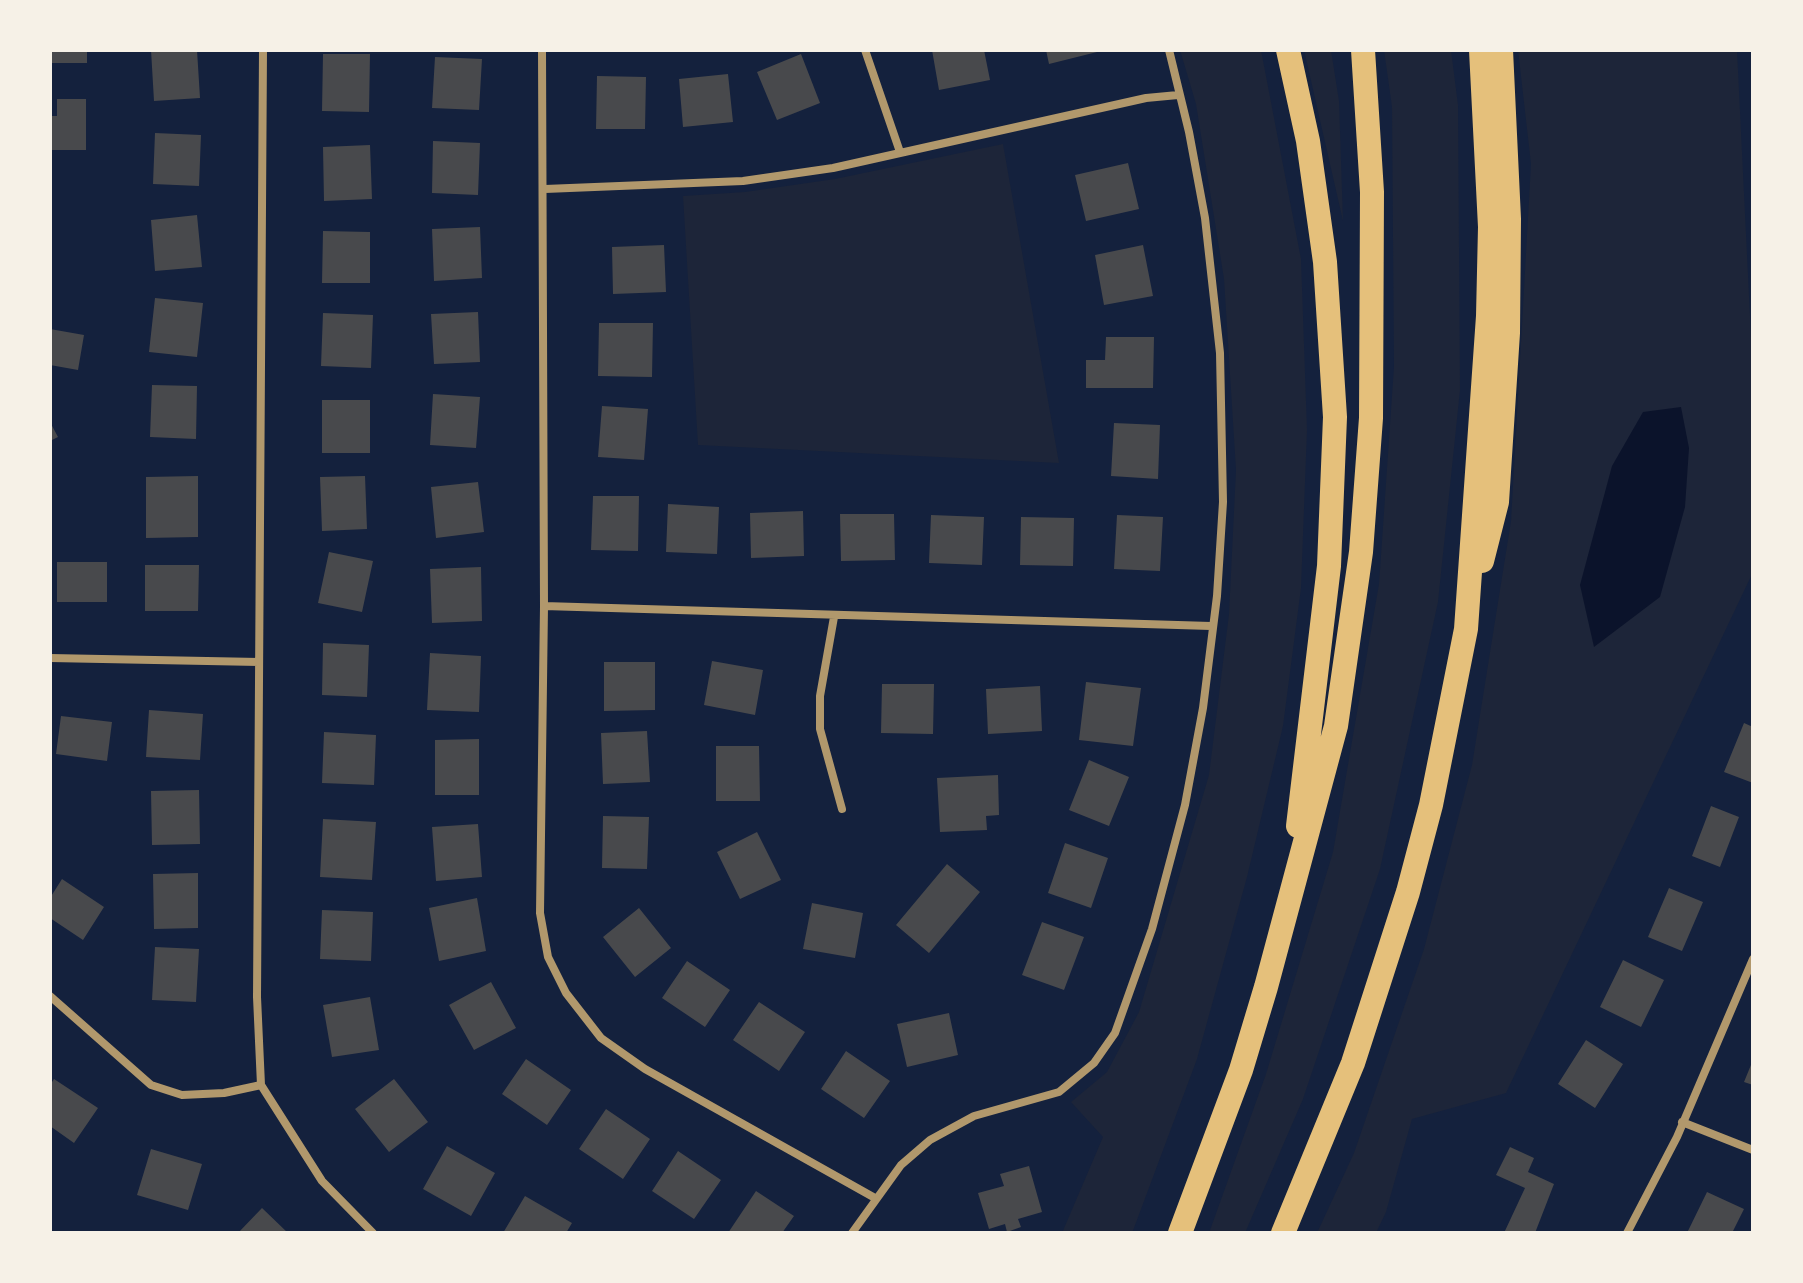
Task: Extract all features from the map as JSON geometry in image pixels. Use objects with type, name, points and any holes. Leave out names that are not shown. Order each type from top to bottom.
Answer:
[{"type":"highway","points":[[1288,50],[1308,141],[1325,262],[1335,417],[1329,566],[1309,717],[1291,899]]},
{"type":"highway","points":[[1180,1233],[1241,1070],[1291,899],[1336,726],[1365,504],[1374,260],[1363,50]]},
{"type":"highway","points":[[1466,629],[1488,316],[1490,227],[1481,50]]},
{"type":"highway","points":[[1283,1233],[1353,1063],[1404,906],[1431,805],[1466,629],[1497,502],[1505,391],[1509,219],[1501,50]]},
{"type":"street","points":[[263,50],[257,997],[261,1085],[322,1181],[373,1233]]},
{"type":"street","points":[[542,50],[545,189],[540,913],[548,957],[566,993],[601,1038],[645,1069],[875,1198]]},
{"type":"street","points":[[865,50],[900,152]]},
{"type":"street","points":[[852,1233],[901,1165],[930,1140],[974,1116],[1059,1092],[1094,1063],[1115,1033],[1152,929],[1185,805],[1203,708],[1217,596],[1223,502],[1220,353],[1205,218],[1169,50]]},
{"type":"street","points":[[545,189],[743,181],[833,168],[1001,133],[1146,98],[1178,95]]},
{"type":"street","points":[[544,606],[1211,626]]},
{"type":"street","points":[[834,617],[820,696],[820,729],[842,809]]},
{"type":"street","points":[[50,658],[259,662]]},
{"type":"street","points":[[1627,1233],[1712,1061],[1753,959]]},
{"type":"street","points":[[50,996],[151,1085],[182,1095],[224,1093],[261,1085]]},
{"type":"street","points":[[1682,1122],[1753,1150]]},
{"type":"shaded area","points":[[1180,50],[1261,50],[1301,259],[1307,430],[1301,588],[1283,726],[1247,877],[1197,1059],[1132,1233],[1062,1233],[1103,1137],[1071,1102],[1107,1072],[1139,1012],[1209,775],[1229,614],[1236,470],[1224,279],[1196,104]]},
{"type":"shaded area","points":[[1304,50],[1331,50],[1339,101],[1343,221]]},
{"type":"shaded area","points":[[1384,50],[1451,50],[1458,105],[1460,390],[1438,602],[1380,869],[1303,1099],[1245,1233],[1209,1233],[1266,1074],[1333,852],[1379,584],[1394,367],[1392,107]]},
{"type":"shaded area","points":[[1518,50],[1737,50],[1753,378],[1753,572],[1506,1093],[1412,1119],[1386,1212],[1376,1233],[1317,1233],[1354,1153],[1424,949],[1472,765],[1511,521],[1531,164]]},
{"type":"shaded area","points":[[1003,144],[1059,463],[698,445],[683,196],[745,192],[835,179]]},
{"type":"shaded area","points":[[1681,407],[1689,448],[1685,507],[1660,597],[1594,647],[1580,585],[1612,466],[1643,412]]},
{"type":"building","points":[[50,50],[87,50],[87,63],[50,63]]},
{"type":"building","points":[[151,50],[197,50],[200,98],[154,101]]},
{"type":"building","points":[[932,50],[984,50],[990,80],[939,90]]},
{"type":"building","points":[[1046,50],[1101,50],[1101,51],[1049,64]]},
{"type":"building","points":[[323,54],[370,54],[369,112],[322,111]]},
{"type":"building","points":[[801,54],[820,103],[777,120],[757,72]]},
{"type":"building","points":[[435,57],[482,59],[479,110],[432,108]]},
{"type":"building","points":[[728,74],[733,122],[683,127],[679,79]]},
{"type":"building","points":[[597,76],[646,77],[645,129],[596,129]]},
{"type":"building","points":[[57,99],[86,99],[86,150],[50,150],[50,116],[57,116]]},
{"type":"building","points":[[155,133],[201,135],[199,186],[153,184]]},
{"type":"building","points":[[433,141],[480,143],[478,195],[432,193]]},
{"type":"building","points":[[370,145],[372,199],[324,201],[323,147]]},
{"type":"building","points":[[1128,163],[1139,209],[1086,221],[1075,175]]},
{"type":"building","points":[[197,215],[202,267],[155,271],[151,220]]},
{"type":"building","points":[[480,227],[482,278],[434,281],[432,229]]},
{"type":"building","points":[[323,231],[370,232],[370,283],[322,283]]},
{"type":"building","points":[[664,245],[666,292],[613,294],[612,247]]},
{"type":"building","points":[[1143,245],[1153,296],[1104,305],[1095,255]]},
{"type":"building","points":[[155,298],[203,303],[197,357],[149,352]]},
{"type":"building","points":[[478,312],[480,362],[434,364],[431,314]]},
{"type":"building","points":[[323,313],[373,315],[371,368],[321,366]]},
{"type":"building","points":[[599,323],[653,323],[652,377],[598,376]]},
{"type":"building","points":[[50,329],[84,335],[78,370],[50,365]]},
{"type":"building","points":[[1106,337],[1154,337],[1153,388],[1086,388],[1086,360],[1105,360]]},
{"type":"building","points":[[152,385],[197,386],[196,439],[150,437]]},
{"type":"building","points":[[433,394],[480,397],[476,448],[430,445]]},
{"type":"building","points":[[322,400],[370,400],[370,453],[322,453]]},
{"type":"building","points":[[602,406],[648,409],[644,460],[598,457]]},
{"type":"building","points":[[50,422],[58,437],[50,441]]},
{"type":"building","points":[[1114,423],[1160,425],[1158,479],[1111,476]]},
{"type":"building","points":[[198,476],[198,537],[146,538],[146,477]]},
{"type":"building","points":[[365,476],[367,529],[322,531],[320,477]]},
{"type":"building","points":[[478,482],[484,532],[436,538],[431,487]]},
{"type":"building","points":[[593,496],[639,496],[638,551],[591,550]]},
{"type":"building","points":[[668,504],[719,507],[717,554],[666,552]]},
{"type":"building","points":[[803,511],[804,556],[751,558],[750,513]]},
{"type":"building","points":[[840,514],[894,514],[895,560],[841,561]]},
{"type":"building","points":[[931,515],[984,517],[982,565],[929,563]]},
{"type":"building","points":[[1117,515],[1163,517],[1160,571],[1114,569]]},
{"type":"building","points":[[1021,517],[1074,518],[1073,566],[1020,565]]},
{"type":"building","points":[[329,552],[373,561],[362,612],[318,603]]},
{"type":"building","points":[[57,562],[107,562],[107,602],[57,602]]},
{"type":"building","points":[[145,565],[199,565],[198,611],[145,611]]},
{"type":"building","points":[[481,567],[482,621],[432,623],[430,569]]},
{"type":"building","points":[[323,643],[369,645],[367,697],[322,695]]},
{"type":"building","points":[[430,653],[481,656],[479,712],[427,710]]},
{"type":"building","points":[[712,661],[763,670],[755,715],[704,705]]},
{"type":"building","points":[[604,662],[655,662],[655,710],[604,711]]},
{"type":"building","points":[[1086,682],[1141,688],[1133,746],[1079,740]]},
{"type":"building","points":[[882,684],[934,684],[933,734],[881,733]]},
{"type":"building","points":[[1040,686],[1042,731],[988,734],[986,689]]},
{"type":"building","points":[[149,710],[203,714],[200,760],[146,757]]},
{"type":"building","points":[[61,716],[112,722],[107,761],[56,754]]},
{"type":"building","points":[[1744,723],[1753,727],[1753,783],[1724,772]]},
{"type":"building","points":[[647,731],[650,782],[603,784],[601,733]]},
{"type":"building","points":[[324,732],[376,735],[374,785],[322,783]]},
{"type":"building","points":[[479,739],[479,795],[435,795],[435,740]]},
{"type":"building","points":[[716,746],[759,746],[760,801],[716,801]]},
{"type":"building","points":[[1089,760],[1129,777],[1109,826],[1069,810]]},
{"type":"building","points":[[998,775],[999,815],[986,816],[987,830],[940,832],[937,778]]},
{"type":"building","points":[[199,790],[200,844],[152,845],[151,791]]},
{"type":"building","points":[[1711,806],[1739,817],[1720,867],[1692,856]]},
{"type":"building","points":[[603,816],[649,817],[647,869],[602,868]]},
{"type":"building","points":[[323,819],[376,822],[372,880],[320,877]]},
{"type":"building","points":[[478,824],[482,877],[436,881],[432,827]]},
{"type":"building","points":[[757,832],[781,880],[740,899],[717,852]]},
{"type":"building","points":[[1065,843],[1108,858],[1091,908],[1048,893]]},
{"type":"building","points":[[947,864],[980,892],[929,953],[896,925]]},
{"type":"building","points":[[198,873],[198,928],[154,929],[153,874]]},
{"type":"building","points":[[62,879],[104,907],[83,940],[50,918],[50,898]]},
{"type":"building","points":[[1669,888],[1703,902],[1682,951],[1648,937]]},
{"type":"building","points":[[477,898],[486,951],[439,961],[429,908]]},
{"type":"building","points":[[812,903],[863,913],[855,958],[803,949]]},
{"type":"building","points":[[639,908],[671,948],[635,977],[603,937]]},
{"type":"building","points":[[322,910],[373,912],[371,961],[320,959]]},
{"type":"building","points":[[1042,922],[1084,937],[1064,990],[1022,975]]},
{"type":"building","points":[[155,947],[199,949],[196,1002],[152,1000]]},
{"type":"building","points":[[1623,960],[1664,980],[1641,1027],[1600,1007]]},
{"type":"building","points":[[687,961],[730,990],[705,1027],[662,998]]},
{"type":"building","points":[[491,982],[516,1028],[474,1050],[449,1005]]},
{"type":"building","points":[[370,997],[379,1050],[332,1057],[323,1005]]},
{"type":"building","points":[[759,1002],[805,1032],[779,1071],[733,1040]]},
{"type":"building","points":[[949,1013],[958,1055],[907,1067],[897,1024]]},
{"type":"building","points":[[1586,1040],[1623,1064],[1595,1108],[1558,1084]]},
{"type":"building","points":[[846,1051],[890,1081],[864,1118],[821,1089]]},
{"type":"building","points":[[526,1059],[571,1090],[547,1125],[502,1094]]},
{"type":"building","points":[[1753,1060],[1753,1085],[1744,1082]]},
{"type":"building","points":[[54,1079],[98,1108],[74,1143],[50,1126],[50,1085]]},
{"type":"building","points":[[394,1079],[428,1122],[389,1152],[355,1109]]},
{"type":"building","points":[[606,1109],[650,1139],[623,1179],[579,1149]]},
{"type":"building","points":[[447,1146],[495,1173],[471,1216],[423,1189]]},
{"type":"building","points":[[1510,1147],[1534,1158],[1528,1172],[1554,1184],[1535,1233],[1504,1233],[1525,1188],[1496,1175]]},
{"type":"building","points":[[151,1149],[202,1164],[188,1210],[137,1195]]},
{"type":"building","points":[[678,1151],[721,1180],[694,1219],[652,1191]]},
{"type":"building","points":[[1029,1166],[1042,1212],[1018,1219],[1021,1227],[1007,1232],[1005,1224],[989,1229],[978,1193],[1004,1186],[1000,1174]]},
{"type":"building","points":[[756,1191],[794,1216],[782,1233],[728,1233]]},
{"type":"building","points":[[1707,1192],[1744,1209],[1732,1233],[1687,1233]]},
{"type":"building","points":[[525,1196],[572,1223],[566,1233],[503,1233]]},
{"type":"building","points":[[262,1208],[288,1233],[238,1233]]}]
